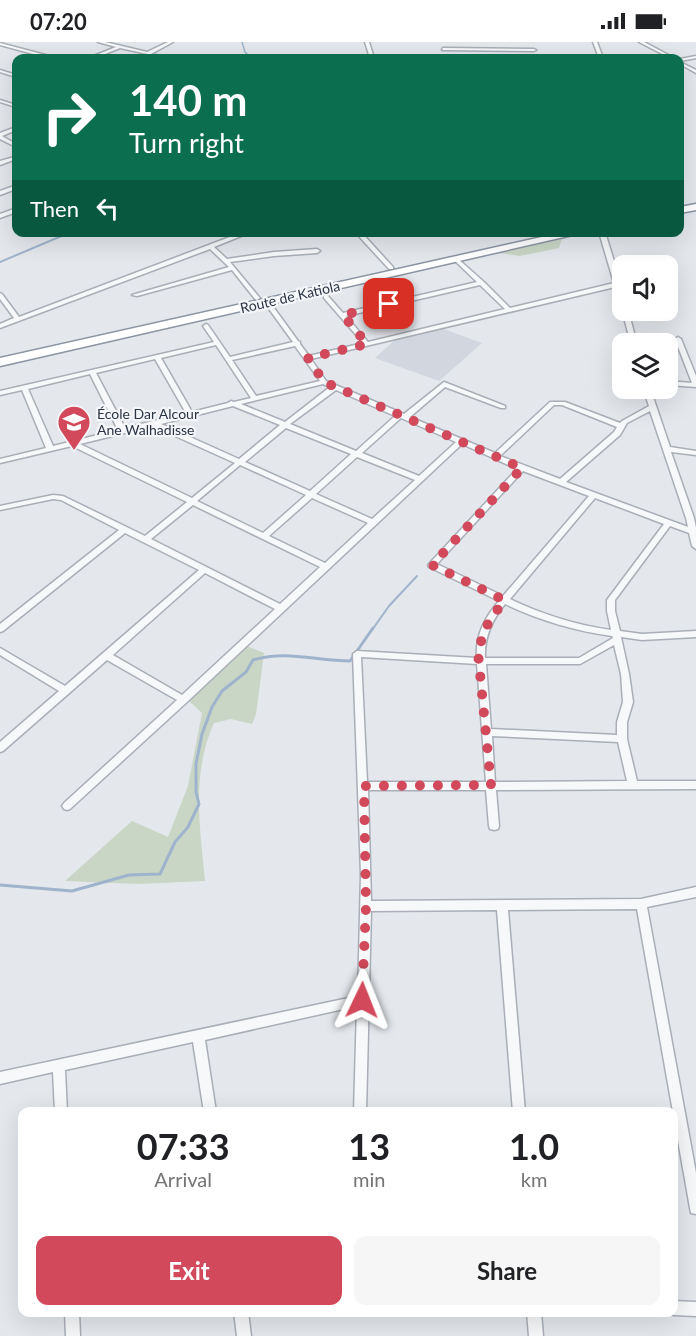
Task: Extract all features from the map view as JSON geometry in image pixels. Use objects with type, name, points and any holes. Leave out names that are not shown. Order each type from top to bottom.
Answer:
[{"type":"highway","name":"Route de Katiola","points":[[0,362],[529,237]]},
{"type":"highway","name":"Route de Katiola","points":[[0,355],[559,237]]},
{"type":"street","points":[[100,42],[147,54],[171,42]]},
{"type":"street","points":[[476,42],[478,49]]},
{"type":"street","points":[[532,42],[535,54]]},
{"type":"street","points":[[642,42],[664,54]]},
{"type":"street","points":[[0,44],[36,54]]},
{"type":"street","points":[[103,54],[120,47]]},
{"type":"street","points":[[443,49],[534,50]]},
{"type":"street","points":[[0,326],[236,237]]},
{"type":"street","points":[[362,237],[392,268]]},
{"type":"street","points":[[604,237],[612,264]]},
{"type":"street","points":[[211,247],[233,268],[298,343],[324,382],[522,468],[691,531]]},
{"type":"street","points":[[226,261],[317,251]]},
{"type":"street","points":[[457,260],[509,310]]},
{"type":"street","points":[[135,295],[233,268]]},
{"type":"street","points":[[343,315],[482,283]]},
{"type":"street","points":[[308,358],[612,285]]},
{"type":"street","points":[[0,295],[17,318]]},
{"type":"street","points":[[326,297],[367,344]]},
{"type":"street","points":[[206,326],[254,398]]},
{"type":"street","points":[[678,339],[696,385],[678,384]]},
{"type":"street","points":[[0,393],[218,343]]},
{"type":"street","points":[[229,359],[298,343]]},
{"type":"street","points":[[157,357],[190,414]]},
{"type":"street","points":[[92,372],[122,430]]},
{"type":"street","points":[[0,461],[324,382]]},
{"type":"street","points":[[265,535],[310,494],[444,384],[503,407]]},
{"type":"street","points":[[146,539],[335,387]]},
{"type":"street","points":[[24,388],[50,448]]},
{"type":"street","points":[[649,399],[693,518],[691,531],[696,546]]},
{"type":"street","points":[[231,403],[419,480]]},
{"type":"street","points":[[495,457],[552,403],[563,403],[620,426]]},
{"type":"street","points":[[560,483],[617,433],[620,426],[652,407]]},
{"type":"street","points":[[155,424],[374,523]]},
{"type":"street","points":[[67,806],[184,700],[459,442]]},
{"type":"street","points":[[73,443],[325,566]]},
{"type":"street","points":[[666,449],[696,453]]},
{"type":"street","points":[[522,468],[432,565],[527,611],[616,637],[696,634]]},
{"type":"street","points":[[494,826],[479,661],[484,630],[504,600],[593,496]]},
{"type":"street","points":[[0,508],[59,497],[280,608]]},
{"type":"street","points":[[633,785],[622,739],[622,722],[628,702],[611,600],[668,524]]},
{"type":"street","points":[[0,629],[125,529]]},
{"type":"street","points":[[0,748],[205,569]]},
{"type":"street","points":[[360,1107],[366,906],[364,786],[357,654],[479,661],[580,661],[616,637]]},
{"type":"street","points":[[0,651],[66,691]]},
{"type":"street","points":[[106,655],[184,700]]},
{"type":"street","points":[[486,732],[622,739]]},
{"type":"street","points":[[364,786],[696,785]]},
{"type":"street","points":[[366,906],[641,904],[696,892]]},
{"type":"street","points":[[502,904],[519,1107]]},
{"type":"street","points":[[641,904],[678,1107]]},
{"type":"street","points":[[0,1077],[362,1000]]},
{"type":"street","points":[[198,1035],[209,1107]]},
{"type":"street","points":[[58,1065],[61,1107]]},
{"type":"street","points":[[678,1109],[696,1208]]},
{"type":"street","points":[[678,1308],[696,1309]]},
{"type":"street","points":[[72,1317],[73,1336]]},
{"type":"street","points":[[242,1317],[244,1336]]},
{"type":"street","points":[[534,1317],[536,1336]]},
{"type":"shaded area","points":[[441,328],[482,343],[439,381],[375,358],[398,337]]},
{"type":"green space","points":[[562,239],[559,248],[520,256],[499,253]]},
{"type":"green space","points":[[247,646],[264,653],[256,714],[252,724],[231,719],[214,723],[202,761],[199,801],[205,881],[138,884],[65,881],[132,821],[168,837],[188,786],[202,713],[189,701],[220,667]]},
{"type":"waterway","points":[[242,42],[247,54]]},
{"type":"waterway","points":[[0,262],[59,237]]},
{"type":"waterway","points":[[372,630],[389,606],[417,576]]},
{"type":"waterway","points":[[0,885],[72,891],[129,875],[160,874],[175,842],[188,827],[199,804],[196,792],[196,764],[202,734],[212,707],[222,691],[246,672],[253,660],[265,657],[289,656],[350,661],[373,628]]},
{"type":"place","name":"École Dar Alcour Ane Walhadisse","points":[[74,451]]},
{"type":"route","points":[[362,1000],[366,906],[364,786],[491,785],[478,653],[484,630],[504,600],[432,565],[522,468],[324,382],[308,358],[367,344],[343,315],[389,304]]}]
